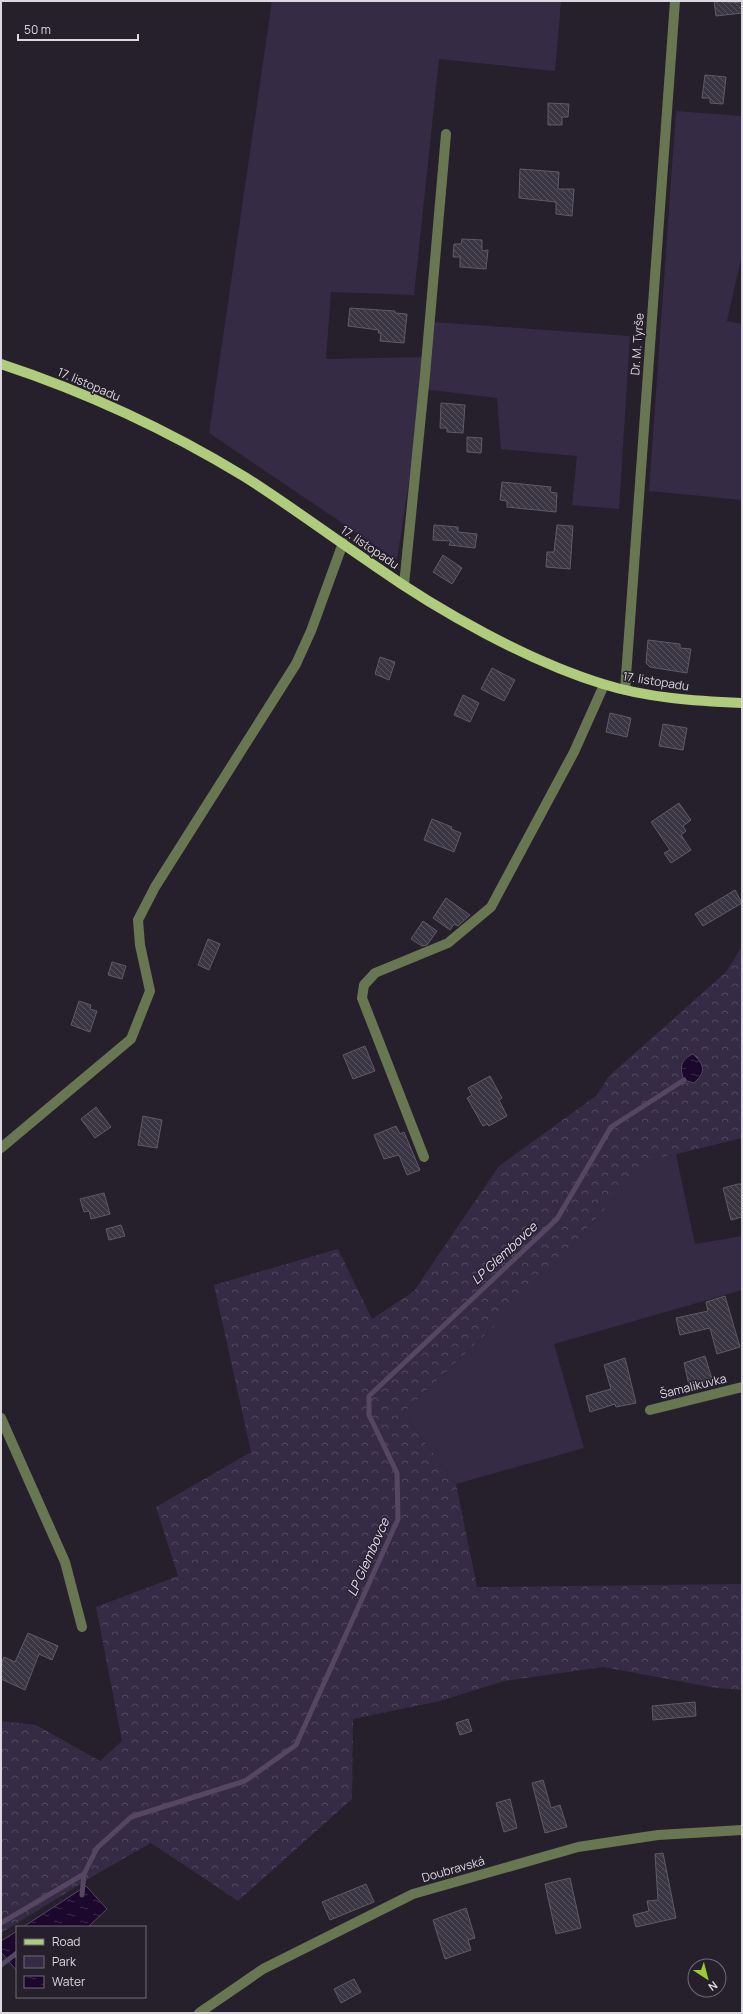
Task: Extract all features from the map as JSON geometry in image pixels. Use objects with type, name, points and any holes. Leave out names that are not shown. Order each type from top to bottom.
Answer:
[{"type":"main road","name":"17. listopadu","points":[[1,364],[66,387],[168,434],[246,478],[404,585],[494,637],[562,670],[604,685],[625,690],[681,699],[742,703]]},
{"type":"street","name":"Dr. M. Tyrše","points":[[625,690],[675,1]]},
{"type":"street","points":[[404,585],[425,374],[446,134]]},
{"type":"street","points":[[1,1148],[131,1039],[150,991],[140,945],[138,920],[155,887],[296,664],[311,631],[343,543]]},
{"type":"street","points":[[424,1157],[362,998],[364,984],[375,973],[448,943],[492,907],[574,752],[604,685]]},
{"type":"street","name":"Šamalikuvka","points":[[650,1410],[742,1387]]},
{"type":"street","points":[[1,1418],[65,1562],[82,1627]]},
{"type":"street","name":"Doubravská","points":[[199,2013],[263,1969],[413,1894],[578,1847],[658,1835],[742,1830]]},
{"type":"green space","points":[[272,1],[561,1],[555,71],[439,59],[414,295],[331,292],[326,359],[427,357],[432,322],[630,336],[619,509],[572,505],[577,456],[501,449],[497,398],[423,389],[397,560],[209,433]]},
{"type":"green space","points":[[676,111],[742,116],[742,254],[727,321],[742,324],[742,500],[649,491]]},
{"type":"green space","points":[[742,946],[742,1138],[648,1161],[531,1291],[403,1413],[456,1484],[477,1587],[742,1584],[742,1690],[716,1688],[603,1667],[504,1681],[440,1701],[353,1719],[352,1799],[238,1901],[151,1843],[100,1872],[1,1933],[1,1721],[36,1725],[100,1761],[122,1741],[96,1607],[178,1576],[156,1507],[251,1452],[214,1285],[338,1249],[372,1319],[414,1291],[499,1166],[597,1095],[609,1076],[726,972]]},
{"type":"green space","points":[[676,1154],[695,1244],[742,1236],[742,1290],[554,1344],[584,1448],[456,1484],[403,1413],[531,1291],[648,1161]]},
{"type":"water","points":[[693,1054],[702,1065],[701,1075],[694,1083],[684,1080],[681,1068],[686,1058]]},
{"type":"water","points":[[86,1886],[107,1909],[89,1926],[25,1926]]},
{"type":"water","points":[[16,1932],[16,1970],[1,1952],[1,1941]]},
{"type":"building","points":[[714,1],[742,3],[742,13],[716,16]]},
{"type":"building","points":[[705,75],[726,77],[723,104],[710,103],[710,98],[702,98]]},
{"type":"building","points":[[548,103],[569,104],[568,117],[562,117],[562,125],[548,125]]},
{"type":"building","points":[[520,169],[559,172],[558,189],[574,189],[572,216],[556,214],[556,202],[519,198]]},
{"type":"building","points":[[462,239],[482,240],[482,251],[488,250],[486,269],[460,267],[460,257],[453,257],[454,244],[461,244]]},
{"type":"building","points":[[350,308],[395,311],[395,313],[407,314],[404,343],[380,341],[381,333],[378,333],[379,330],[348,326]]},
{"type":"building","points":[[441,403],[465,405],[463,433],[447,432],[447,428],[440,428]]},
{"type":"building","points":[[467,437],[482,438],[481,453],[467,452]]},
{"type":"building","points":[[502,482],[551,487],[550,492],[557,493],[556,512],[507,507],[507,501],[500,500]]},
{"type":"building","points":[[434,525],[458,527],[458,532],[477,534],[475,548],[449,545],[451,541],[433,540]]},
{"type":"building","points":[[557,525],[573,526],[570,569],[546,567],[547,552],[554,552]]},
{"type":"building","points":[[443,555],[462,568],[452,584],[433,572]]},
{"type":"building","points":[[648,640],[680,644],[680,648],[691,649],[687,673],[650,667],[646,663]]},
{"type":"building","points":[[380,657],[395,662],[389,680],[375,674]]},
{"type":"building","points":[[492,668],[515,680],[504,701],[481,689]]},
{"type":"building","points":[[463,695],[479,703],[470,722],[454,715]]},
{"type":"building","points":[[610,713],[631,718],[627,737],[606,732]]},
{"type":"building","points":[[663,724],[687,728],[683,750],[659,746]]},
{"type":"building","points":[[679,803],[691,820],[683,826],[686,831],[681,835],[691,850],[671,863],[664,853],[670,850],[651,822]]},
{"type":"building","points":[[432,819],[452,827],[451,829],[461,833],[454,852],[424,840]]},
{"type":"building","points":[[735,890],[742,903],[703,926],[695,914]]},
{"type":"building","points":[[446,898],[470,915],[458,926],[454,924],[450,930],[433,918]]},
{"type":"building","points":[[423,921],[437,931],[427,945],[422,946],[411,939]]},
{"type":"building","points":[[208,939],[220,944],[209,970],[198,965]]},
{"type":"building","points":[[112,962],[126,966],[122,979],[108,975]]},
{"type":"building","points":[[79,1001],[91,1005],[90,1009],[97,1011],[90,1032],[71,1025]]},
{"type":"building","points":[[365,1046],[375,1071],[353,1079],[343,1055]]},
{"type":"building","points":[[490,1076],[502,1098],[499,1100],[507,1116],[489,1126],[487,1124],[483,1126],[467,1098],[472,1095],[468,1088]]},
{"type":"building","points":[[96,1107],[111,1127],[95,1138],[81,1119]]},
{"type":"building","points":[[143,1116],[162,1120],[157,1148],[138,1145]]},
{"type":"building","points":[[396,1126],[400,1134],[404,1132],[420,1170],[407,1175],[399,1155],[384,1159],[374,1135]]},
{"type":"building","points":[[742,1184],[742,1217],[731,1220],[723,1188]]},
{"type":"building","points":[[104,1193],[110,1214],[91,1219],[89,1211],[84,1212],[80,1199]]},
{"type":"building","points":[[121,1225],[125,1236],[109,1240],[106,1229]]},
{"type":"building","points":[[725,1296],[740,1347],[717,1354],[710,1328],[680,1335],[676,1318],[708,1311],[706,1302]]},
{"type":"building","points":[[705,1356],[712,1379],[689,1385],[684,1363]]},
{"type":"building","points":[[625,1358],[636,1403],[616,1407],[615,1404],[590,1412],[586,1396],[611,1389],[604,1365]]},
{"type":"building","points":[[28,1633],[58,1646],[52,1660],[39,1654],[25,1690],[1,1679],[1,1665],[4,1657],[15,1662]]},
{"type":"building","points":[[695,1702],[696,1716],[653,1720],[652,1706]]},
{"type":"building","points":[[468,1719],[472,1731],[460,1735],[456,1723]]},
{"type":"building","points":[[543,1780],[551,1808],[560,1805],[567,1827],[545,1833],[532,1783]]},
{"type":"building","points":[[510,1799],[517,1828],[504,1832],[496,1803]]},
{"type":"building","points":[[663,1853],[676,1918],[636,1927],[633,1915],[649,1911],[647,1901],[658,1900],[655,1854]]},
{"type":"building","points":[[570,1878],[581,1928],[556,1934],[545,1884]]},
{"type":"building","points":[[366,1884],[374,1902],[330,1920],[322,1902]]},
{"type":"building","points":[[466,1908],[475,1938],[468,1940],[471,1950],[445,1959],[433,1920]]},
{"type":"building","points":[[354,1979],[361,1992],[341,2003],[334,1989]]},
{"type":"waterway","name":"LP Glembovce","points":[[1,1923],[84,1874],[97,1848],[131,1817],[245,1781],[296,1745],[398,1519],[397,1473],[369,1415],[369,1396],[557,1219],[611,1127],[684,1080]]},
{"type":"waterway","points":[[82,1895],[84,1874]]},
{"type":"waterway","points":[[1,1965],[16,1954]]}]
